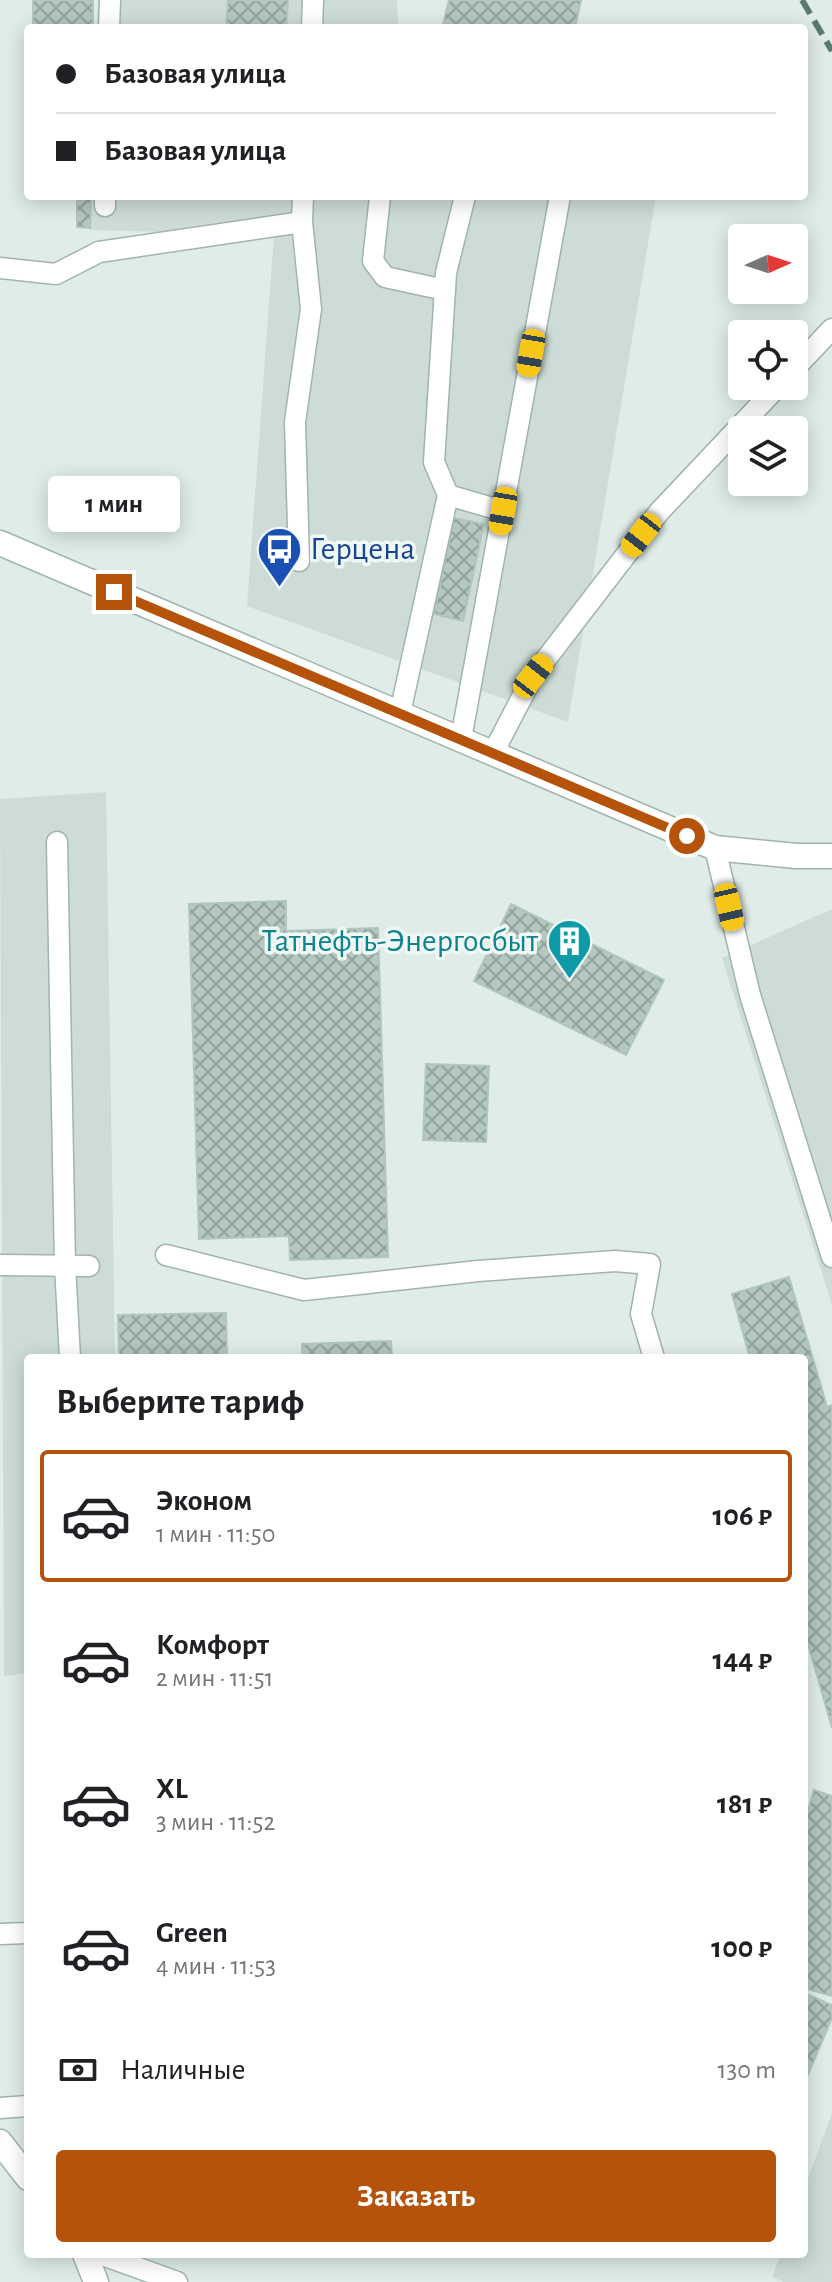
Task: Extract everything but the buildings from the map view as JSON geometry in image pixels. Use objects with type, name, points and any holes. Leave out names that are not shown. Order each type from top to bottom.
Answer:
[{"type":"street","points":[[0,543],[715,848],[796,856],[832,856]]},
{"type":"street","points":[[0,2142],[24,2173]]},
{"type":"street","points":[[87,2258],[96,2282]]},
{"type":"lane","points":[[109,24],[110,0]]},
{"type":"lane","points":[[312,24],[313,0]]},
{"type":"lane","points":[[299,561],[295,422],[311,309],[302,222],[303,200]]},
{"type":"lane","points":[[380,200],[373,261],[385,277],[445,290]]},
{"type":"lane","points":[[400,713],[448,495],[434,462],[446,273],[464,200]]},
{"type":"lane","points":[[461,739],[559,200]]},
{"type":"lane","points":[[0,268],[56,274],[99,252],[302,222]]},
{"type":"lane","points":[[808,354],[832,329]]},
{"type":"lane","points":[[493,753],[533,676],[659,512],[765,400]]},
{"type":"lane","points":[[448,495],[503,511]]},
{"type":"lane","points":[[57,842],[65,1265],[70,1354]]},
{"type":"lane","points":[[715,848],[750,995],[832,1257]]},
{"type":"lane","points":[[166,1255],[304,1290],[478,1271],[615,1261],[650,1264],[641,1314],[653,1354]]},
{"type":"lane","points":[[0,1265],[89,1266]]},
{"type":"lane","points":[[0,1934],[24,1933]]},
{"type":"lane","points":[[0,2108],[24,2106]]},
{"type":"lane","points":[[111,2258],[177,2282]]},
{"type":"shaded area","points":[[98,0],[397,0],[398,24],[97,24]]},
{"type":"shaded area","points":[[91,200],[655,200],[568,722],[247,606],[274,235],[90,230]]},
{"type":"shaded area","points":[[106,792],[115,1354],[24,1354],[24,1674],[4,1676],[0,799]]},
{"type":"shaded area","points":[[832,909],[832,1305],[722,958]]},
{"type":"shaded area","points":[[832,2113],[832,2282],[784,2282],[772,2277],[779,2258],[808,2258],[808,2179]]},
{"type":"railway","points":[[802,0],[832,51]]},
{"type":"place","name":"Герцена","points":[[279,588]]},
{"type":"place","name":"Татнефть-Энергосбыт","points":[[569,980]]},
{"type":"route","points":[[114,592],[687,836]]}]
